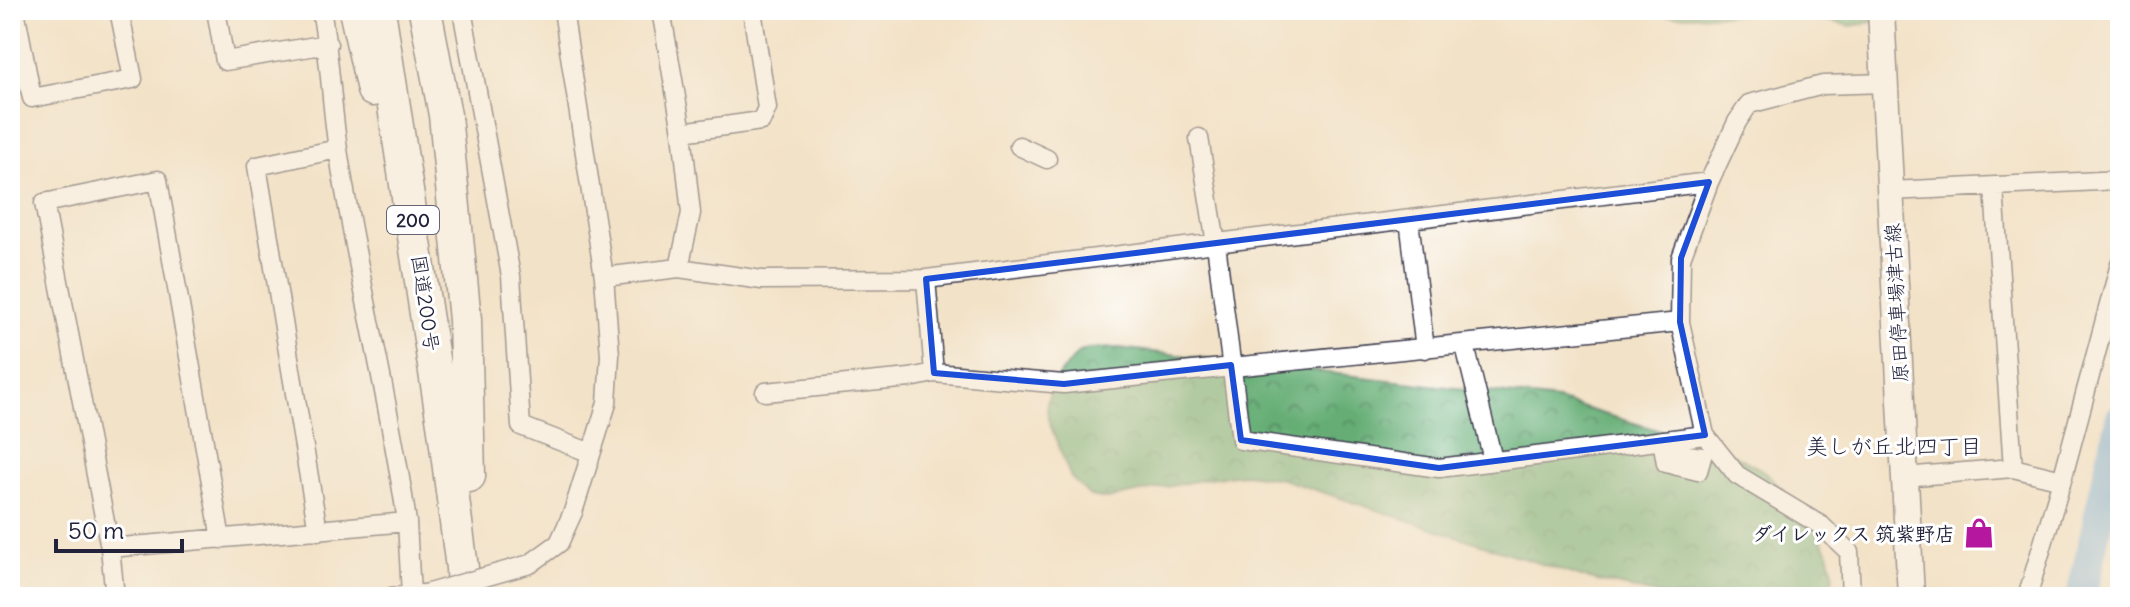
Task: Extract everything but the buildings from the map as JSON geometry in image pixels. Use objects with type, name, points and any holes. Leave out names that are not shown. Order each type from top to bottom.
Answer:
[{"type":"highway","points":[[355,10],[444,430]]},
{"type":"highway","name":"国道200号","points":[[379,10],[444,430],[463,582]]},
{"type":"highway","points":[[425,10],[445,115],[465,320],[470,501],[463,582]]},
{"type":"main road","name":"原田停車場津古線","points":[[1881,10],[1911,597]]},
{"type":"street","points":[[15,10],[32,98],[133,79],[119,10]]},
{"type":"street","points":[[216,10],[225,61],[328,44]]},
{"type":"street","points":[[321,10],[328,44],[338,149],[398,459],[418,594]]},
{"type":"street","points":[[462,10],[511,276],[521,426],[591,453]]},
{"type":"street","points":[[391,597],[418,594],[530,564],[559,543],[573,512],[607,403],[610,355],[604,277],[563,10]]},
{"type":"street","points":[[661,10],[682,132],[691,213],[679,268]]},
{"type":"street","points":[[682,132],[761,121],[767,108],[752,10]]},
{"type":"street","points":[[1851,597],[1849,552],[1822,526],[1737,475],[1705,435],[1680,322],[1681,258],[1709,182],[1737,122],[1749,104],[1823,85],[1886,83]]},
{"type":"street","points":[[1199,138],[1241,440],[1439,468],[1705,435]]},
{"type":"street","points":[[1019,146],[1047,159]]},
{"type":"street","points":[[318,531],[257,166],[338,149]]},
{"type":"street","points":[[115,597],[110,548],[44,203],[158,180],[221,539]]},
{"type":"street","points":[[1890,191],[2120,180]]},
{"type":"street","points":[[604,277],[679,268],[762,280],[926,279],[1709,182]]},
{"type":"street","points":[[1994,188],[2013,468]]},
{"type":"street","points":[[1409,220],[1425,349]]},
{"type":"street","points":[[2027,597],[2120,264]]},
{"type":"street","points":[[926,279],[934,373]]},
{"type":"street","points":[[765,392],[934,373],[1064,384],[1680,322]]},
{"type":"street","points":[[1465,346],[1493,460]]},
{"type":"street","points":[[1662,440],[1666,463],[1677,466]]},
{"type":"street","points":[[1904,477],[2013,468],[2062,480]]},
{"type":"street","points":[[110,548],[407,522]]},
{"type":"highlighted area","points":[[1709,182],[1681,258],[1680,322],[1705,435],[1439,468],[1241,440],[1231,365],[1064,384],[934,373],[926,279]]},
{"type":"green space","points":[[1593,10],[1895,10],[1887,19],[1851,26],[1789,13],[1678,16],[1596,13]]},
{"type":"green space","points":[[1119,348],[1557,400],[1727,451],[1766,472],[1813,524],[1828,552],[1834,576],[1825,597],[1669,597],[1584,578],[1282,479],[1245,474],[1107,499],[1090,496],[1071,478],[1048,419],[1047,403],[1052,384],[1078,353],[1087,349]]},
{"type":"waterway","points":[[2081,597],[2120,419]]},
{"type":"place","name":"ダイレックス 筑紫野店","points":[[1979,533]]},
{"type":"district","name":"美しが丘北四丁目","points":[[1894,446]]}]
